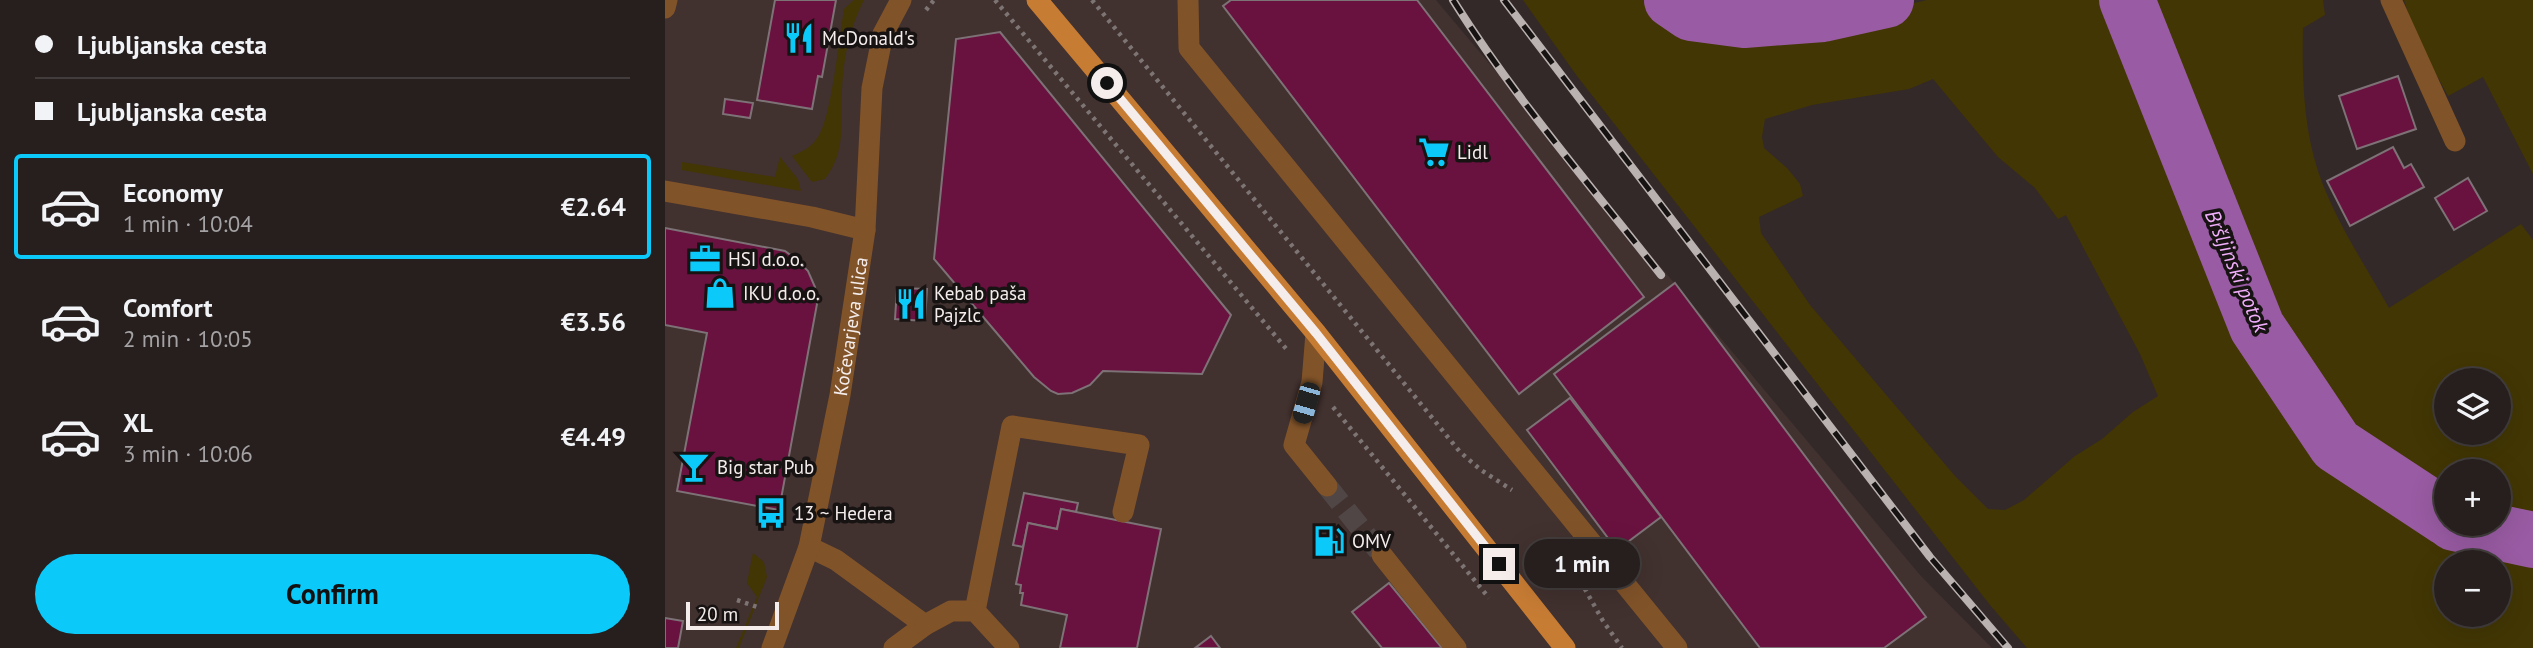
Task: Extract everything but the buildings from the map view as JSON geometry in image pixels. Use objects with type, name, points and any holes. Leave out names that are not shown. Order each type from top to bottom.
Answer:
[{"type":"main road","points":[[1037,0],[1316,333],[1565,648]]},
{"type":"street","points":[[665,8],[667,0]]},
{"type":"street","name":"Kočevarjeva ulica","points":[[772,648],[809,547],[840,395],[865,230],[872,88],[883,34],[901,0]]},
{"type":"street","points":[[1188,0],[1189,48],[1677,648]]},
{"type":"street","points":[[2391,0],[2455,141]]},
{"type":"street","points":[[665,191],[820,219],[865,230]]},
{"type":"street","points":[[1316,333],[1313,382],[1294,445],[1327,486]]},
{"type":"street","points":[[975,611],[1012,426],[1139,445],[1122,512]]},
{"type":"street","points":[[809,547],[836,560],[925,625]]},
{"type":"street","points":[[1382,555],[1456,648]]},
{"type":"street","points":[[894,648],[925,625],[951,611],[975,611],[1009,648]]},
{"type":"path","points":[[995,0],[1293,358]]},
{"type":"path","points":[[1092,0],[1460,452],[1519,497]]},
{"type":"path","points":[[1339,414],[1475,581]]},
{"type":"path","points":[[1567,558],[1603,621],[1622,648]]},
{"type":"path","points":[[737,600],[762,609]]},
{"type":"shaded area","points":[[665,0],[1436,0],[1921,576],[1992,648],[665,648]]},
{"type":"shaded area","points":[[854,0],[864,0],[846,54],[840,147],[825,179],[812,182],[792,156],[813,144],[823,127],[831,95],[844,9]]},
{"type":"shaded area","points":[[1523,0],[1648,0],[1678,23],[1690,28],[1791,32],[1927,0],[2323,0],[2325,15],[2303,28],[2303,82],[2309,136],[2318,171],[2332,206],[2389,308],[2521,224],[2533,240],[2533,533],[2511,527],[2511,459],[2434,459],[2434,487],[2390,462],[2349,431],[2308,386],[2282,347],[2240,304],[2222,314],[2243,355],[2312,439],[2356,479],[2434,524],[2434,536],[2456,536],[2489,550],[2434,550],[2434,627],[2511,627],[2511,559],[2533,566],[2533,648],[2027,648],[1990,605],[1577,76]],"holes":[[[1933,79],[1998,157],[2035,188],[2058,219],[2066,215],[2140,354],[2158,396],[2075,456],[2024,500],[2005,510],[1988,509],[1955,476],[1810,305],[1761,233],[1759,217],[1803,196],[1800,184],[1787,168],[1764,148],[1762,137],[1765,119],[1812,105],[1909,89]]]},
{"type":"shaded area","points":[[1714,0],[1833,0],[1733,4]]},
{"type":"shaded area","points":[[2404,0],[2533,0],[2533,174],[2483,77],[2448,96],[2416,37]]},
{"type":"shaded area","points":[[780,157],[798,179],[801,191],[682,170],[682,162],[775,177]]},
{"type":"shaded area","points":[[753,553],[764,562],[767,577],[739,648],[736,648],[757,597],[747,583]]},
{"type":"waterway","name":"Bršljinski potok","points":[[1672,0],[1691,13],[1744,20],[1823,14],[1886,0]]},
{"type":"waterway","name":"Bršljinski potok","points":[[2127,0],[2257,327],[2336,445],[2434,509]]},
{"type":"waterway","name":"Bršljinski potok","points":[[2511,535],[2533,540]]},
{"type":"tunnel","points":[[1327,486],[1382,555]]},
{"type":"railway","points":[[1453,0],[1527,106],[1661,275]]},
{"type":"railway","points":[[1504,0],[1930,557],[2008,648]]},
{"type":"place","name":"McDonald's","points":[[799,38]]},
{"type":"place","name":"Lidl","points":[[1434,152]]},
{"type":"place","name":"HSI d.o.o.","points":[[705,259]]},
{"type":"place","name":"IKU d.o.o.","points":[[720,293]]},
{"type":"place","name":"Kebab paša Pajzlc","points":[[911,304]]},
{"type":"place","name":"Big star Pub","points":[[694,467]]},
{"type":"place","name":"13 ~ Hedera","points":[[771,513]]},
{"type":"place","name":"OMV","points":[[1329,541]]},
{"type":"route","points":[[1107,83],[1316,333],[1499,564]]}]
